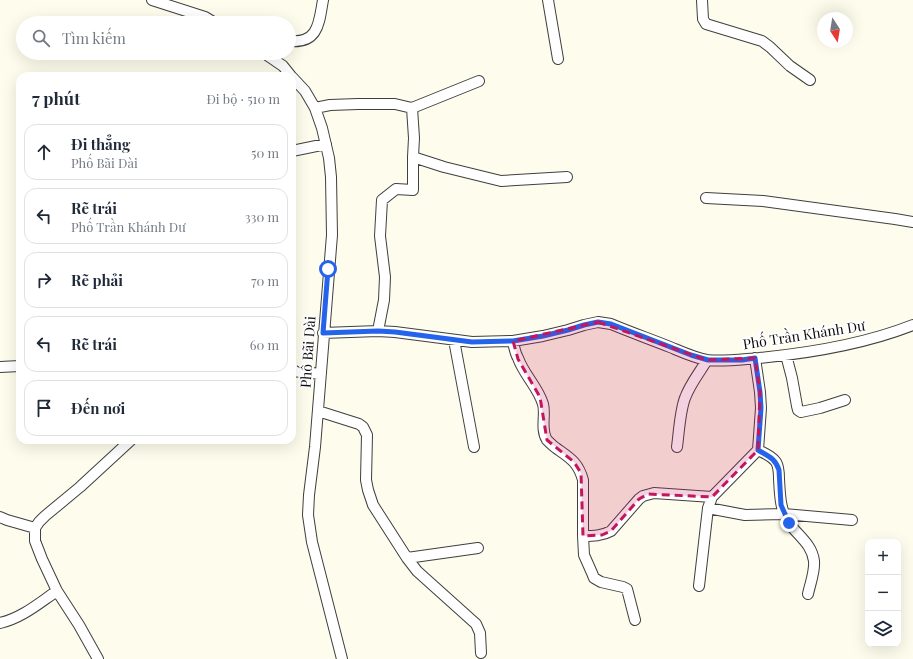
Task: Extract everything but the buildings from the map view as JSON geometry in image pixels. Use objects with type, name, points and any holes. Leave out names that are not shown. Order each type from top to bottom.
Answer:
[{"type":"street","points":[[152,0],[202,16]]},
{"type":"street","points":[[296,41],[302,41],[315,33],[319,25],[323,0]]},
{"type":"street","points":[[548,0],[558,59]]},
{"type":"street","points":[[702,0],[703,20],[706,24],[762,41],[790,66],[810,80]]},
{"type":"street","name":"Phố Bãi Dài","points":[[274,60],[288,72]]},
{"type":"street","name":"Phố Bãi Dài","points":[[296,81],[305,91],[315,108],[326,144],[331,177],[332,227],[318,411],[308,515],[312,542],[342,659]]},
{"type":"street","points":[[315,108],[330,105],[358,104],[395,104],[412,108],[479,81]]},
{"type":"street","points":[[378,331],[384,300],[385,277],[380,236],[382,200],[396,189],[413,190],[414,138],[412,108]]},
{"type":"street","points":[[296,150],[326,144]]},
{"type":"street","points":[[413,157],[444,167],[501,181],[568,177]]},
{"type":"street","points":[[706,198],[763,201],[913,222]]},
{"type":"street","name":"Phố Trần Khánh Dư","points":[[323,333],[378,331],[472,342],[513,341],[543,336],[598,322],[611,324],[691,355],[708,360],[742,360],[837,347],[896,332],[913,325]]},
{"type":"street","points":[[454,340],[474,447]]},
{"type":"street","points":[[513,341],[518,359],[540,396],[543,405],[545,434],[548,440],[574,462],[581,473],[584,555],[594,578],[601,582],[627,589],[635,620]]},
{"type":"street","points":[[786,355],[798,410],[801,412],[820,408],[845,400]]},
{"type":"street","points":[[699,586],[708,508],[712,497],[758,450],[761,408],[755,358]]},
{"type":"street","points":[[677,447],[685,398],[708,360]]},
{"type":"street","points":[[0,367],[16,366]]},
{"type":"street","points":[[296,371],[321,374]]},
{"type":"street","points":[[318,411],[359,424],[363,427],[367,435],[366,480],[374,505],[416,571],[476,624],[480,632],[481,652]]},
{"type":"street","points":[[98,659],[79,625],[57,591],[35,541],[35,528],[45,516],[80,487],[120,444]]},
{"type":"street","points":[[758,450],[775,461],[779,470],[781,505],[784,514],[789,523],[808,545],[811,552],[814,562],[808,594]]},
{"type":"street","points":[[583,536],[602,535],[611,531],[639,499],[648,494],[654,493],[712,497]]},
{"type":"street","points":[[708,508],[745,515],[784,514],[852,520]]},
{"type":"street","points":[[0,517],[35,528]]},
{"type":"street","points":[[407,558],[478,548]]},
{"type":"street","points":[[0,623],[8,621],[26,612],[57,591]]},
{"type":"highlighted area","points":[[598,322],[707,360],[755,358],[760,392],[758,450],[712,497],[648,494],[639,499],[611,531],[602,535],[583,536],[581,473],[574,462],[547,440],[540,397],[518,359],[513,341]]},
{"type":"route","points":[[328,269],[323,333],[378,331],[416,334],[472,342],[513,341],[543,336],[598,322],[611,324],[691,355],[708,360],[742,360],[755,358],[761,408],[758,450],[772,458],[777,465],[779,470],[781,505],[789,523]]}]
